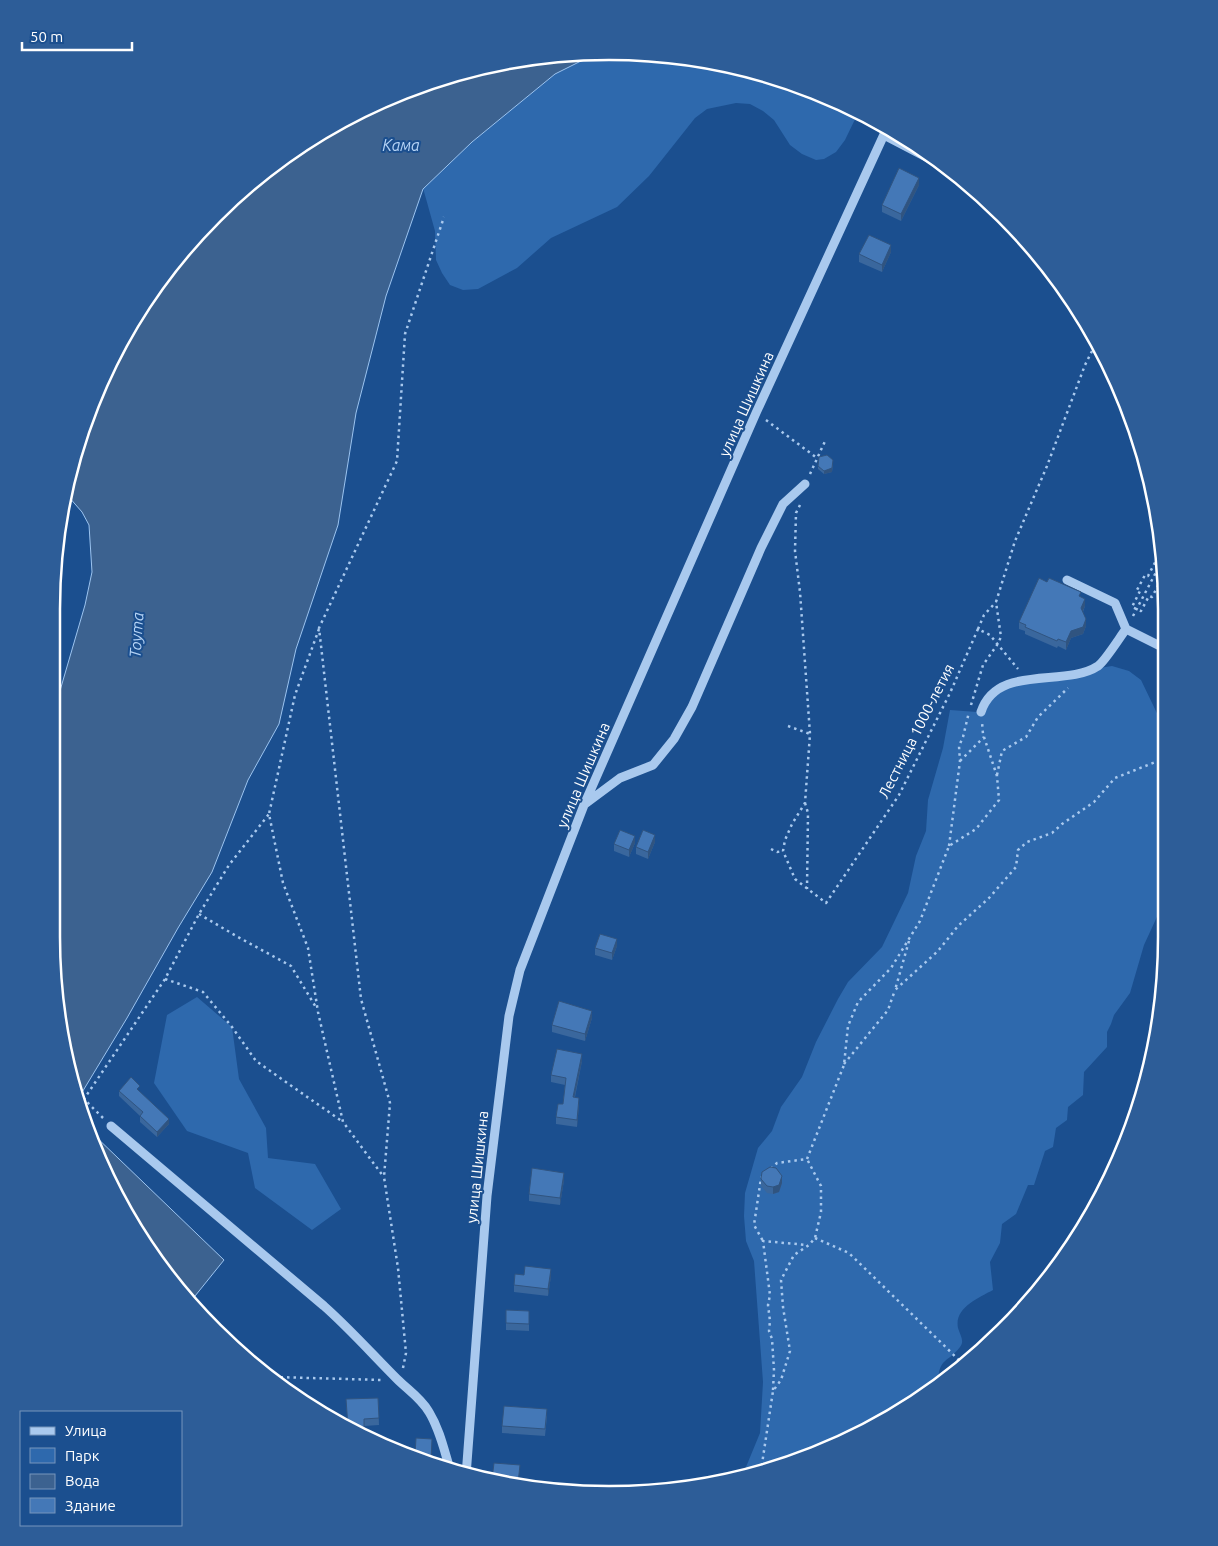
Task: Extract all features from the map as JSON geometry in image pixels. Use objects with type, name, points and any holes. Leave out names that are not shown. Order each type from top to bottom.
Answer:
[{"type":"street","name":"улица Шишкина","points":[[467,1467],[487,1196],[509,1016],[520,970],[584,805],[756,413],[884,134]]},
{"type":"street","points":[[584,805],[620,778],[653,765],[674,739],[692,707],[783,504],[805,484]]},
{"type":"street","points":[[1066,580],[1115,603],[1126,629],[1158,645]]},
{"type":"street","points":[[981,712],[998,689],[1006,684],[1082,672],[1099,666],[1126,629]]},
{"type":"street","points":[[111,1126],[324,1306],[417,1396],[428,1410],[437,1427],[447,1461]]},
{"type":"path","points":[[343,1122],[318,1012],[308,948],[283,883],[269,814],[295,695],[319,628],[397,461],[405,334],[444,217]]},
{"type":"path","points":[[1027,680],[990,635],[978,629],[984,616],[996,602],[1015,541],[1092,350]]},
{"type":"path","points":[[771,424],[817,458]]},
{"type":"path","points":[[811,472],[826,439]]},
{"type":"path","points":[[796,513],[795,551],[810,734],[805,803],[808,813],[807,889]]},
{"type":"path","points":[[1156,561],[1148,576],[1145,574],[1137,590],[1140,592],[1132,607],[1141,612],[1149,596],[1152,597],[1157,587]]},
{"type":"path","points":[[1126,629],[1157,571]]},
{"type":"path","points":[[807,1159],[844,1065],[848,1026],[858,1002],[891,968],[920,921],[950,846],[960,761],[959,746],[983,665],[1001,636],[996,602]]},
{"type":"path","points":[[281,1377],[400,1381],[406,1353],[398,1268],[384,1177],[390,1103],[361,999],[319,628]]},
{"type":"path","name":"Лестница 1000-летия","points":[[783,851],[794,880],[826,903],[899,794],[950,693],[978,629]]},
{"type":"path","points":[[997,776],[1002,751],[1026,737],[1038,717],[1082,672]]},
{"type":"path","points":[[950,846],[976,829],[999,800],[997,776],[984,737],[981,712]]},
{"type":"path","points":[[788,726],[810,734]]},
{"type":"path","points":[[960,761],[984,737]]},
{"type":"path","points":[[895,990],[938,951],[958,926],[989,898],[1016,867],[1018,850],[1027,842],[1052,834],[1062,824],[1094,802],[1114,778],[1158,761]]},
{"type":"path","points":[[771,849],[778,852],[783,851],[785,840],[792,824],[805,803]]},
{"type":"path","points":[[85,1098],[165,980],[199,914],[229,865],[269,814]]},
{"type":"path","points":[[199,914],[291,966],[318,1012]]},
{"type":"path","points":[[844,1065],[888,1010],[910,936]]},
{"type":"path","points":[[165,980],[203,992],[232,1027],[256,1061],[343,1122],[384,1177]]},
{"type":"path","points":[[85,1100],[111,1126]]},
{"type":"path","points":[[773,1391],[781,1380],[790,1351],[782,1307],[781,1280],[794,1255],[809,1245],[815,1238],[821,1212],[822,1186],[807,1159]]},
{"type":"path","points":[[762,1464],[773,1391],[774,1370],[772,1339],[769,1331],[768,1305],[770,1295],[763,1241],[754,1225],[761,1178],[777,1163],[807,1159]]},
{"type":"path","points":[[815,1238],[849,1253],[959,1360]]},
{"type":"path","points":[[763,1241],[809,1245]]},
{"type":"green space","points":[[581,61],[645,61],[681,65],[751,79],[785,89],[855,119],[845,140],[836,152],[824,159],[816,160],[802,154],[790,145],[774,120],[750,104],[736,103],[707,109],[695,118],[649,176],[617,207],[551,238],[517,268],[478,289],[463,290],[450,285],[436,260],[435,231],[423,188],[472,142],[555,74]]},
{"type":"green space","points":[[1112,666],[1129,671],[1141,680],[1158,715],[1158,915],[1144,945],[1130,993],[1114,1015],[1107,1032],[1107,1047],[1084,1072],[1083,1095],[1068,1107],[1067,1120],[1056,1128],[1053,1147],[1045,1151],[1034,1185],[1028,1185],[1016,1214],[1002,1224],[1000,1243],[990,1262],[993,1290],[963,1309],[958,1321],[958,1328],[962,1338],[961,1345],[942,1364],[939,1376],[884,1412],[852,1429],[785,1457],[746,1468],[760,1433],[763,1382],[754,1261],[746,1241],[744,1216],[745,1193],[758,1148],[772,1131],[781,1107],[802,1077],[816,1042],[848,982],[882,947],[908,893],[916,856],[926,831],[928,800],[943,748],[950,710],[977,712],[1003,683]]},
{"type":"green space","points":[[197,997],[232,1027],[239,1079],[266,1128],[268,1158],[315,1164],[341,1209],[312,1230],[255,1188],[248,1153],[187,1131],[154,1083],[167,1015]]},
{"type":"water","points":[[581,61],[555,74],[472,142],[423,189],[386,296],[356,413],[338,525],[296,649],[279,724],[248,780],[212,872],[83,1091],[65,1009],[60,937],[60,691],[85,605],[92,572],[89,525],[82,512],[71,500],[79,467],[89,433],[117,366],[134,334],[173,275],[196,247],[247,196],[304,153],[366,117],[399,102],[433,89],[502,71]]},
{"type":"water","points":[[99,1140],[224,1260],[194,1297],[173,1271],[134,1211],[117,1180]]},
{"type":"building","points":[[899,168],[919,178],[901,214],[882,205]]},
{"type":"building","points":[[869,235],[891,245],[882,265],[859,254]]},
{"type":"building","points":[[827,455],[833,460],[832,468],[824,471],[818,466],[819,457]]},
{"type":"building","points":[[1039,578],[1047,582],[1049,578],[1081,592],[1079,596],[1085,599],[1081,608],[1086,619],[1083,627],[1071,631],[1066,642],[1058,639],[1057,641],[1025,627],[1026,625],[1019,622]]},
{"type":"building","points":[[620,830],[635,836],[629,850],[614,844]]},
{"type":"building","points":[[643,830],[655,835],[648,852],[636,847]]},
{"type":"building","points":[[600,934],[617,939],[612,953],[595,948]]},
{"type":"building","points":[[559,1001],[592,1011],[585,1034],[552,1025]]},
{"type":"building","points":[[557,1049],[582,1054],[573,1097],[579,1098],[577,1120],[556,1117],[558,1104],[563,1104],[566,1078],[551,1075]]},
{"type":"building","points":[[131,1077],[140,1086],[137,1089],[169,1119],[157,1132],[140,1116],[143,1112],[119,1091]]},
{"type":"building","points":[[770,1167],[776,1168],[782,1176],[779,1185],[773,1187],[767,1186],[761,1179],[762,1172]]},
{"type":"building","points":[[532,1168],[564,1173],[560,1198],[529,1194]]},
{"type":"building","points":[[525,1266],[551,1269],[548,1289],[514,1285],[515,1274],[524,1275]]},
{"type":"building","points":[[506,1310],[529,1311],[529,1324],[506,1323]]},
{"type":"building","points":[[378,1398],[379,1418],[364,1419],[364,1427],[347,1419],[346,1399]]},
{"type":"building","points":[[504,1406],[547,1409],[545,1429],[502,1426]]},
{"type":"building","points":[[416,1438],[432,1439],[431,1456],[415,1450]]},
{"type":"building","points":[[494,1463],[520,1465],[519,1478],[493,1473]]},
{"type":"water label","name":"Кама","points":[[401,145]]},
{"type":"water label","name":"Toyma","points":[[136,635]]}]
